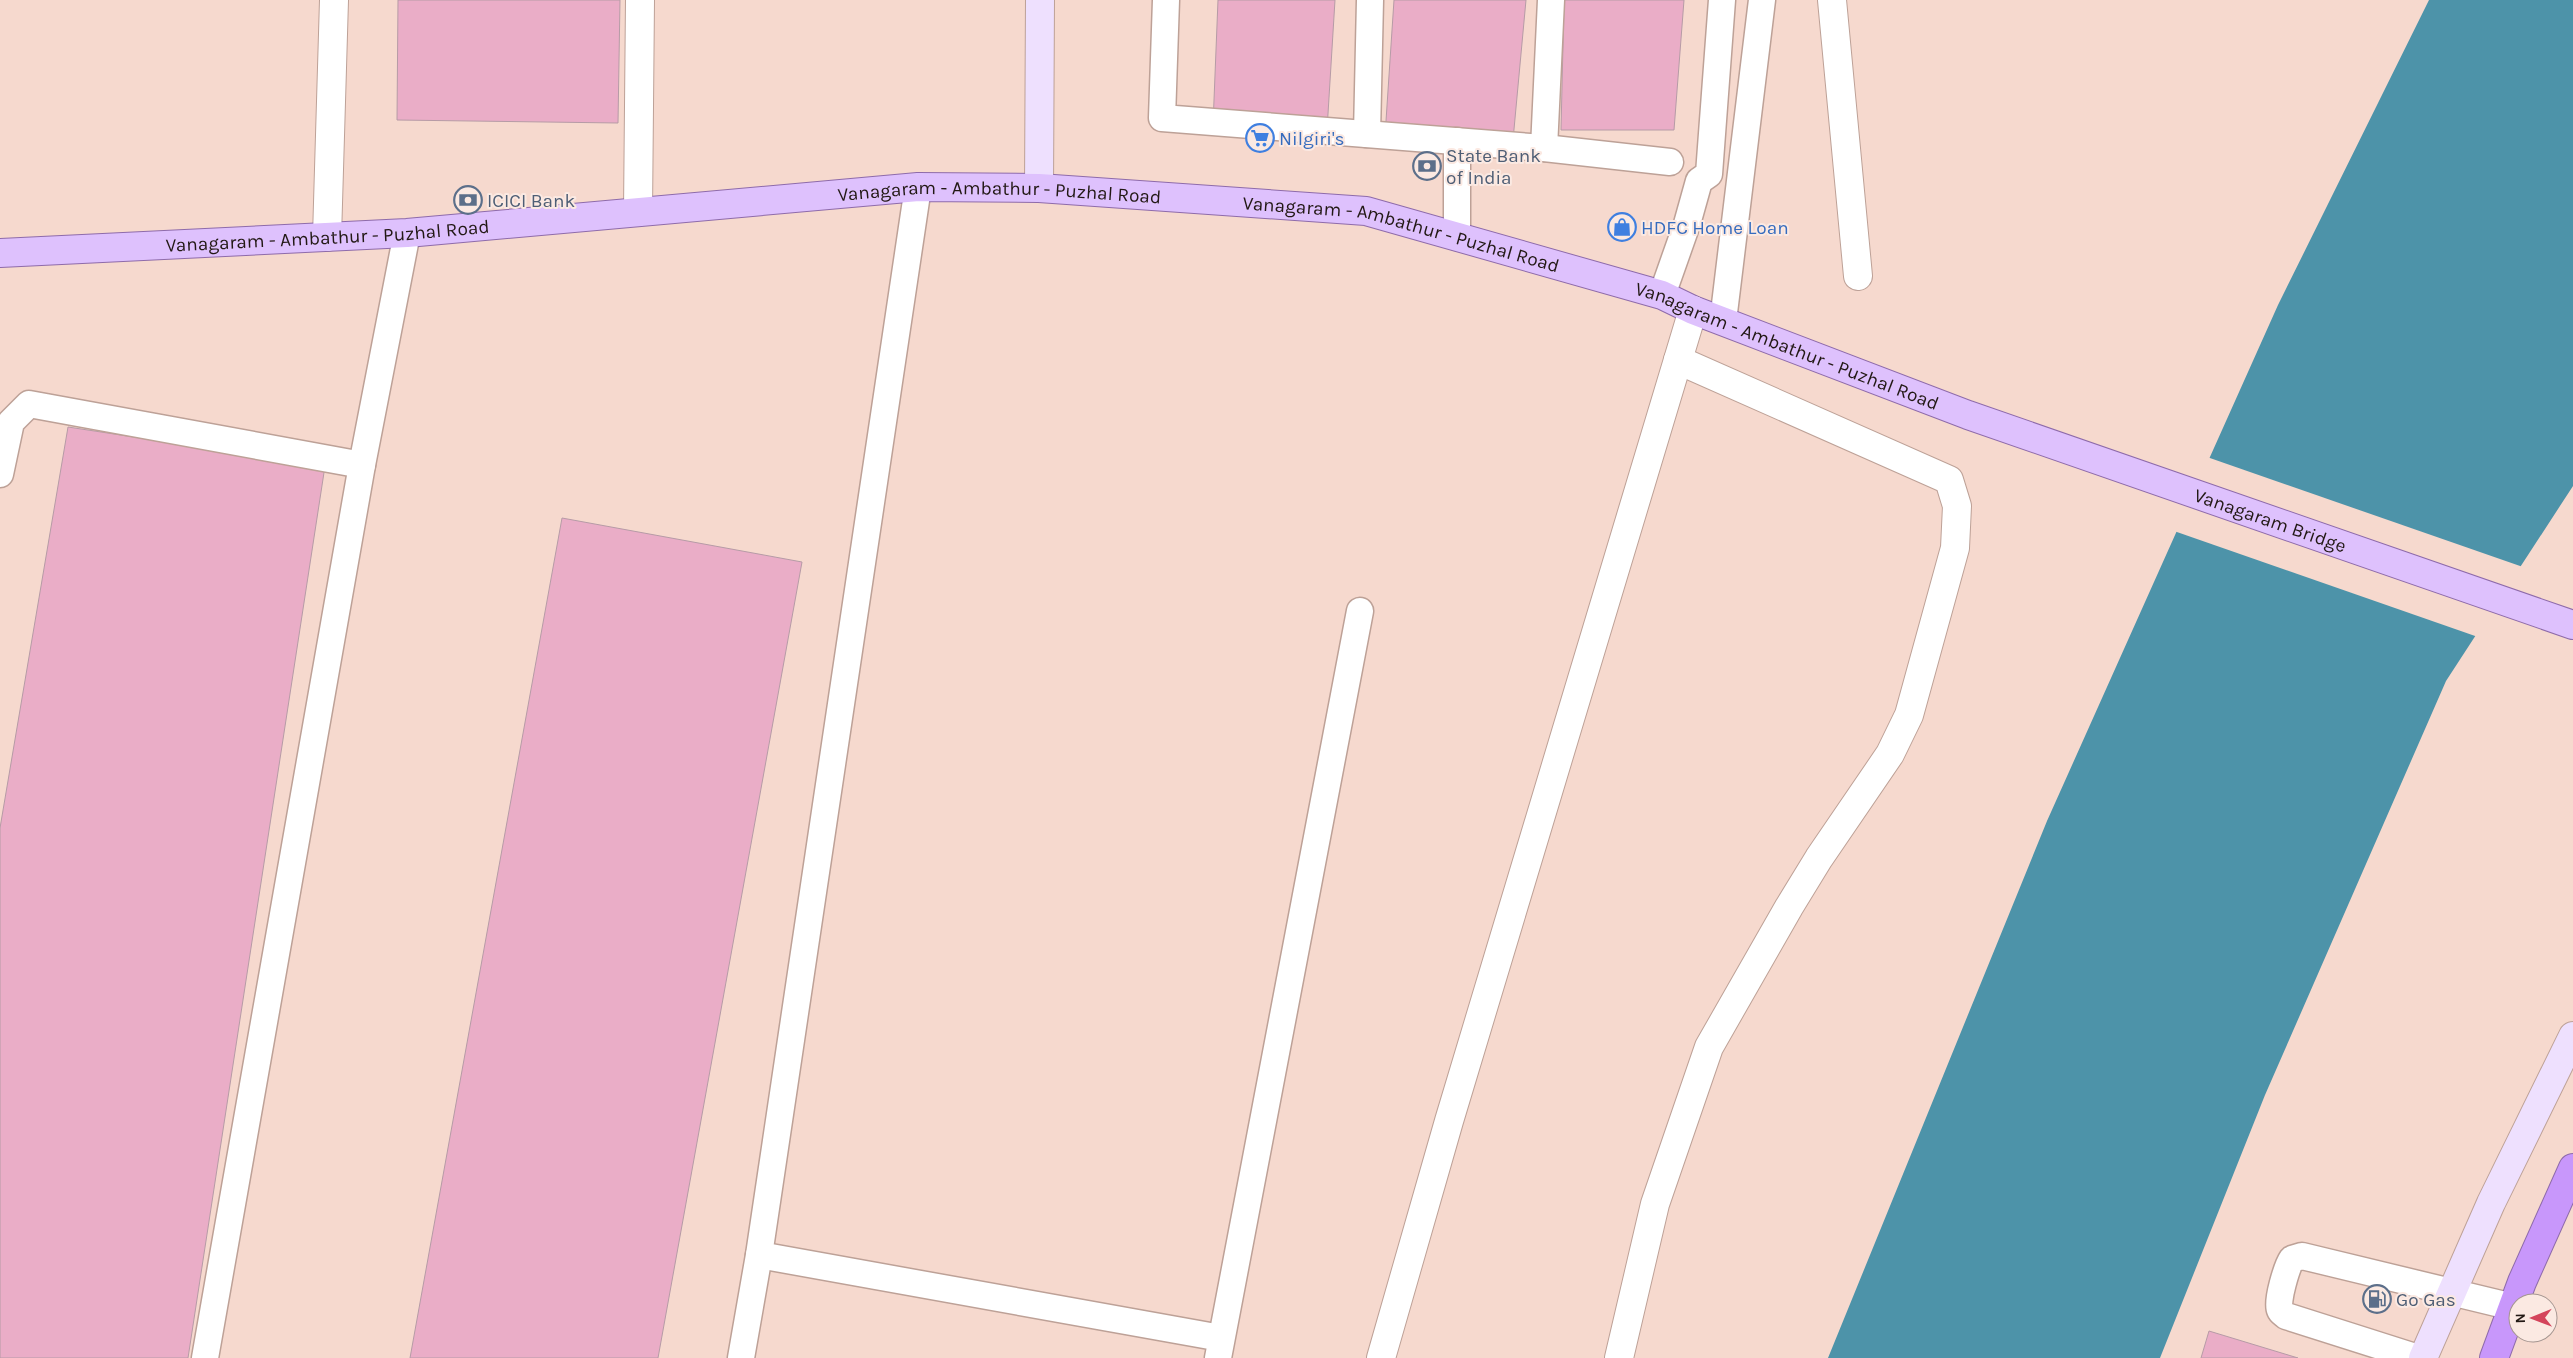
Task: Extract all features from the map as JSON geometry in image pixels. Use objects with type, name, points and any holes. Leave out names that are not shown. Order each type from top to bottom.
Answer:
[{"type":"highway","points":[[2518,1293],[2573,1168]]},
{"type":"highway","points":[[2494,1358],[2508,1320]]},
{"type":"main road","name":"Vanagaram - Ambathur - Puzhal Road","points":[[0,253],[407,234],[918,188],[1039,188],[1366,211],[1662,295],[1693,310],[1968,416]]},
{"type":"main road","name":"Vanagaram Bridge","points":[[1968,416],[2573,625]]},
{"type":"street","points":[[327,237],[334,0]]},
{"type":"street","points":[[638,212],[640,0]]},
{"type":"street","points":[[1039,188],[1040,0]]},
{"type":"street","points":[[1832,0],[1858,276]]},
{"type":"street","points":[[1381,1358],[1449,1120],[1693,310]]},
{"type":"street","points":[[1619,1358],[1655,1204],[1709,1047],[1814,866],[1890,754],[1909,715],[1955,548],[1957,506],[1949,480],[1678,360]]},
{"type":"street","points":[[2423,1358],[2491,1203],[2573,1036]]},
{"type":"lane","points":[[1166,0],[1162,118],[1544,148],[1670,162]]},
{"type":"lane","points":[[1367,134],[1370,0]]},
{"type":"lane","points":[[1544,148],[1551,0]]},
{"type":"lane","points":[[1662,295],[1687,224],[1699,180],[1709,174],[1722,0]]},
{"type":"lane","points":[[1723,321],[1762,0]]},
{"type":"lane","points":[[1456,141],[1458,237]]},
{"type":"lane","points":[[741,1358],[759,1255],[918,188]]},
{"type":"lane","points":[[205,1358],[362,465],[407,234]]},
{"type":"lane","points":[[0,474],[11,422],[29,404],[362,465]]},
{"type":"lane","points":[[759,1255],[1219,1348],[1360,611]]},
{"type":"lane","points":[[2418,1358],[2286,1316],[2280,1310],[2279,1303],[2288,1265],[2292,1259],[2302,1256],[2508,1306]]},
{"type":"water","points":[[2429,0],[2573,0],[2573,486],[2446,681],[2265,1095],[2160,1358],[1828,1358],[2047,821],[2278,305]]},
{"type":"pier","points":[[2207,457],[2523,567],[2478,637],[2174,531]]},
{"type":"building","points":[[398,0],[620,0],[618,123],[397,120]]},
{"type":"building","points":[[1218,0],[1335,0],[1327,130],[1213,125]]},
{"type":"building","points":[[1394,0],[1526,0],[1513,140],[1385,136]]},
{"type":"building","points":[[1564,0],[1684,0],[1674,130],[1561,130]]},
{"type":"building","points":[[68,427],[325,466],[188,1358],[0,1358],[0,828]]},
{"type":"building","points":[[562,518],[802,562],[658,1358],[410,1358]]},
{"type":"building","points":[[2209,1331],[2298,1358],[2201,1358]]},
{"type":"place","name":"Nilgiri's","points":[[1260,138]]},
{"type":"place","name":"State Bank of India","points":[[1427,166]]},
{"type":"place","name":"ICICI Bank","points":[[468,200]]},
{"type":"place","name":"HDFC Home Loan","points":[[1622,227]]},
{"type":"place","name":"Go Gas","points":[[2377,1299]]}]
